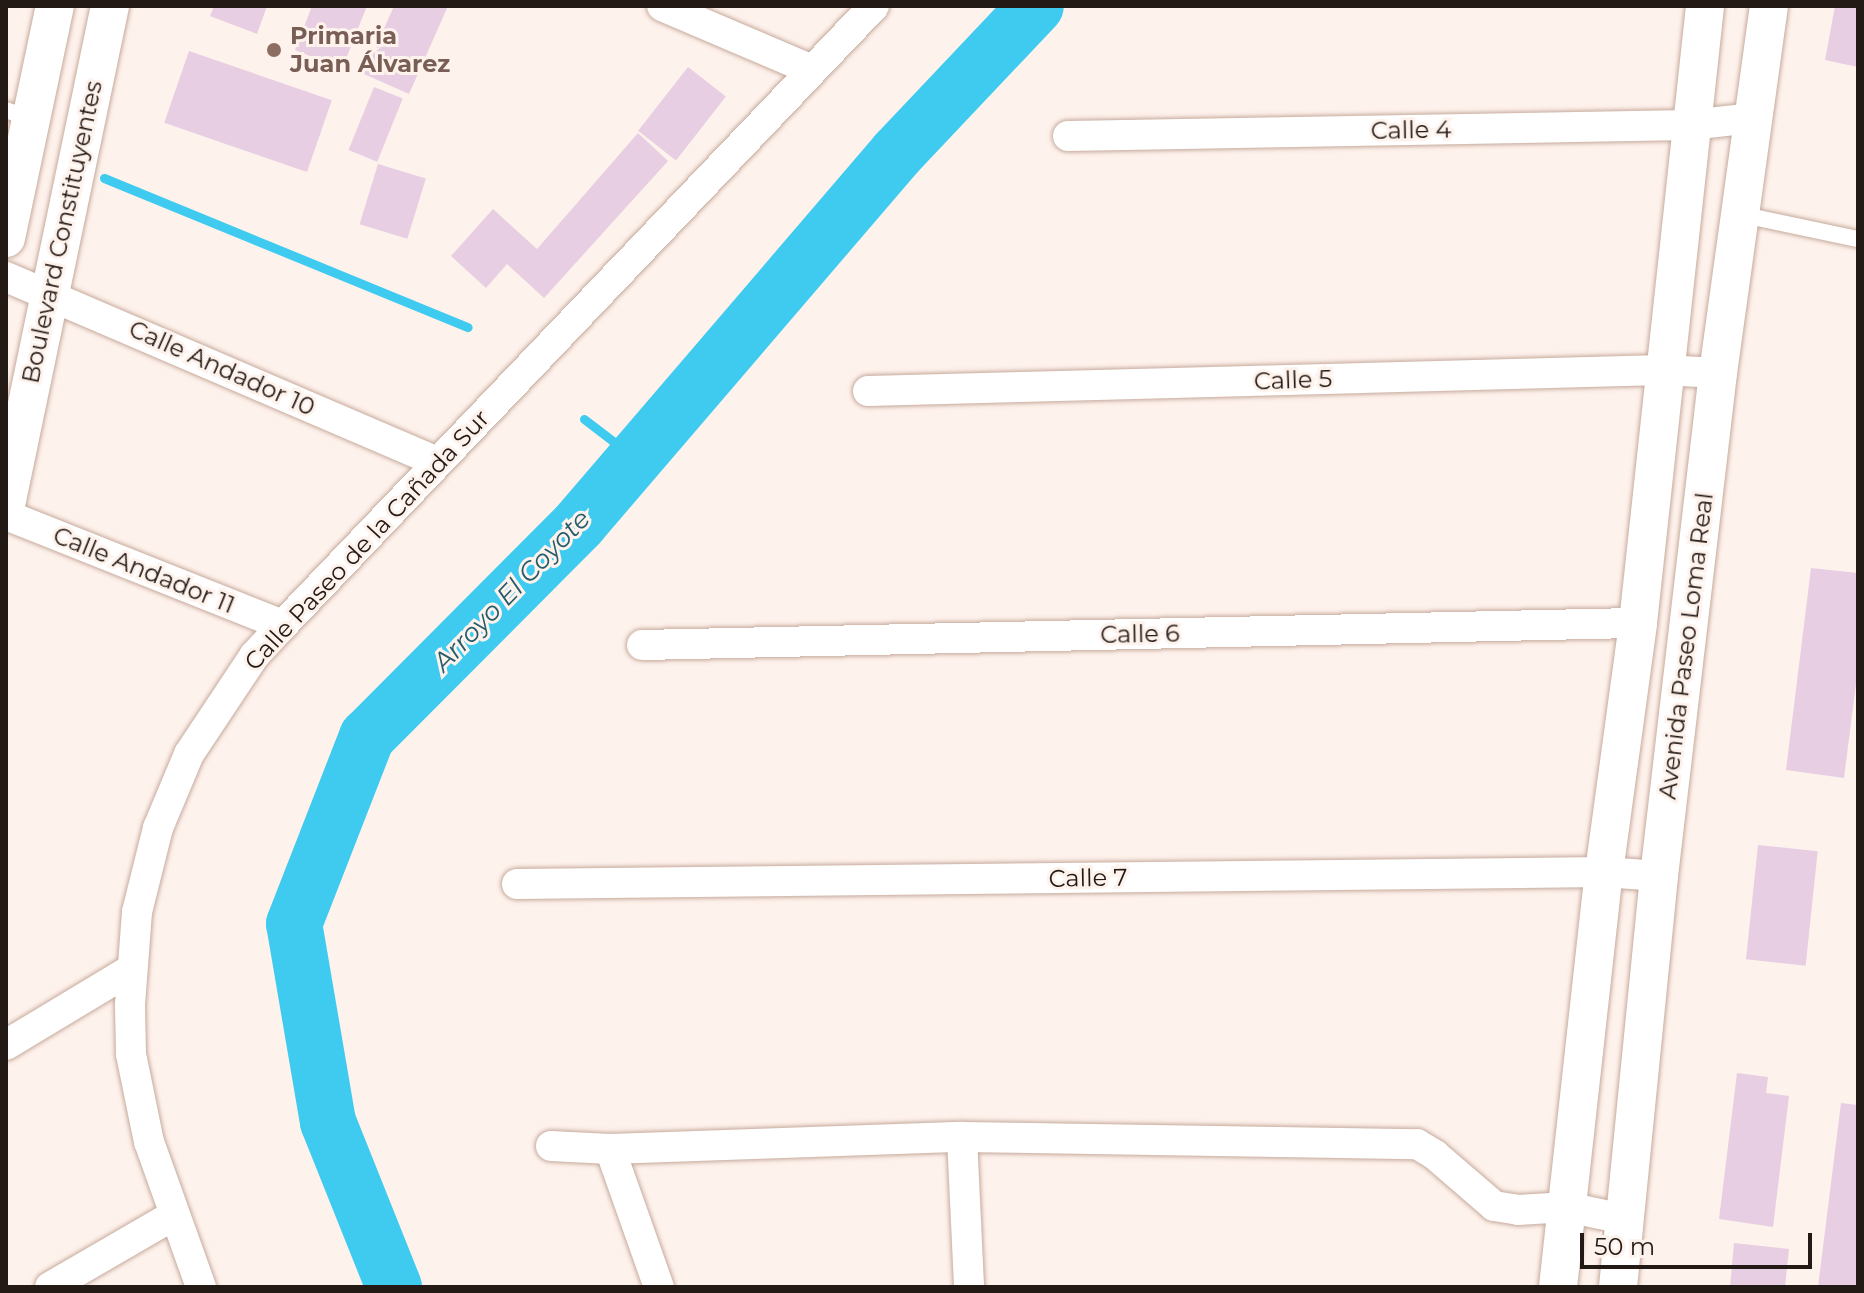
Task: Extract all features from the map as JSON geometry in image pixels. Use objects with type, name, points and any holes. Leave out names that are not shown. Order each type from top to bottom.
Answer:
[{"type":"street","points":[[6,238],[18,115],[55,6]]},
{"type":"street","name":"Boulevard Constituyentes","points":[[6,505],[110,6]]},
{"type":"street","points":[[662,6],[812,70]]},
{"type":"street","name":"Calle Paseo de la Cañada Sur","points":[[201,1287],[149,1142],[131,1054],[132,969],[139,900],[172,788],[215,713],[254,656],[874,6]]},
{"type":"street","points":[[1558,1287],[1604,872],[1638,623],[1663,370],[1705,6]]},
{"type":"street","name":"Avenida Paseo Loma Real","points":[[1618,1287],[1659,876],[1718,373],[1769,6]]},
{"type":"street","name":"Calle 4","points":[[1068,136],[1690,125],[1752,118]]},
{"type":"street","name":"Calle Andador 10","points":[[6,277],[49,292],[437,462]]},
{"type":"street","name":"Calle 5","points":[[868,391],[1663,370],[1718,373]]},
{"type":"street","name":"Calle Andador 11","points":[[6,515],[283,625]]},
{"type":"street","name":"Calle 6","points":[[642,645],[1638,623]]},
{"type":"street","name":"Calle 7","points":[[517,884],[1604,872],[1659,876]]},
{"type":"street","points":[[6,1045],[132,969]]},
{"type":"street","points":[[962,1137],[969,1287]]},
{"type":"street","points":[[551,1146],[610,1149],[962,1137],[1417,1144],[1435,1155],[1494,1206],[1518,1210],[1567,1207],[1623,1219]]},
{"type":"street","points":[[610,1149],[659,1287]]},
{"type":"street","points":[[50,1287],[174,1215]]},
{"type":"lane","points":[[1739,214],[1858,239]]},
{"type":"building","points":[[214,6],[267,6],[257,34],[210,16]]},
{"type":"building","points":[[312,6],[367,6],[342,69],[295,50]]},
{"type":"building","points":[[394,6],[448,6],[409,94],[364,74]]},
{"type":"building","points":[[1835,6],[1858,6],[1858,67],[1825,60]]},
{"type":"building","points":[[189,51],[332,100],[307,172],[164,123]]},
{"type":"building","points":[[688,67],[726,97],[676,160],[638,131]]},
{"type":"building","points":[[374,87],[403,99],[377,162],[349,150]]},
{"type":"building","points":[[638,133],[668,161],[544,298],[507,264],[486,288],[451,256],[493,209],[537,249]]},
{"type":"building","points":[[378,164],[426,179],[407,239],[360,224]]},
{"type":"building","points":[[1811,568],[1858,573],[1858,668],[1844,778],[1786,770]]},
{"type":"building","points":[[1758,845],[1818,851],[1806,966],[1746,959]]},
{"type":"building","points":[[1737,1073],[1768,1077],[1766,1093],[1789,1096],[1773,1227],[1719,1219]]},
{"type":"building","points":[[1841,1103],[1858,1105],[1858,1287],[1818,1287]]},
{"type":"building","points":[[1734,1243],[1789,1249],[1785,1287],[1730,1287]]},
{"type":"waterway","name":"Arroyo El Coyote","points":[[394,1287],[328,1122],[294,924],[367,737],[579,524],[897,153],[1036,6]]},
{"type":"waterway","points":[[104,178],[468,327]]},
{"type":"waterway","points":[[584,419],[635,458]]},
{"type":"place","name":"Primaria Juan Álvarez","points":[[274,50]]}]
